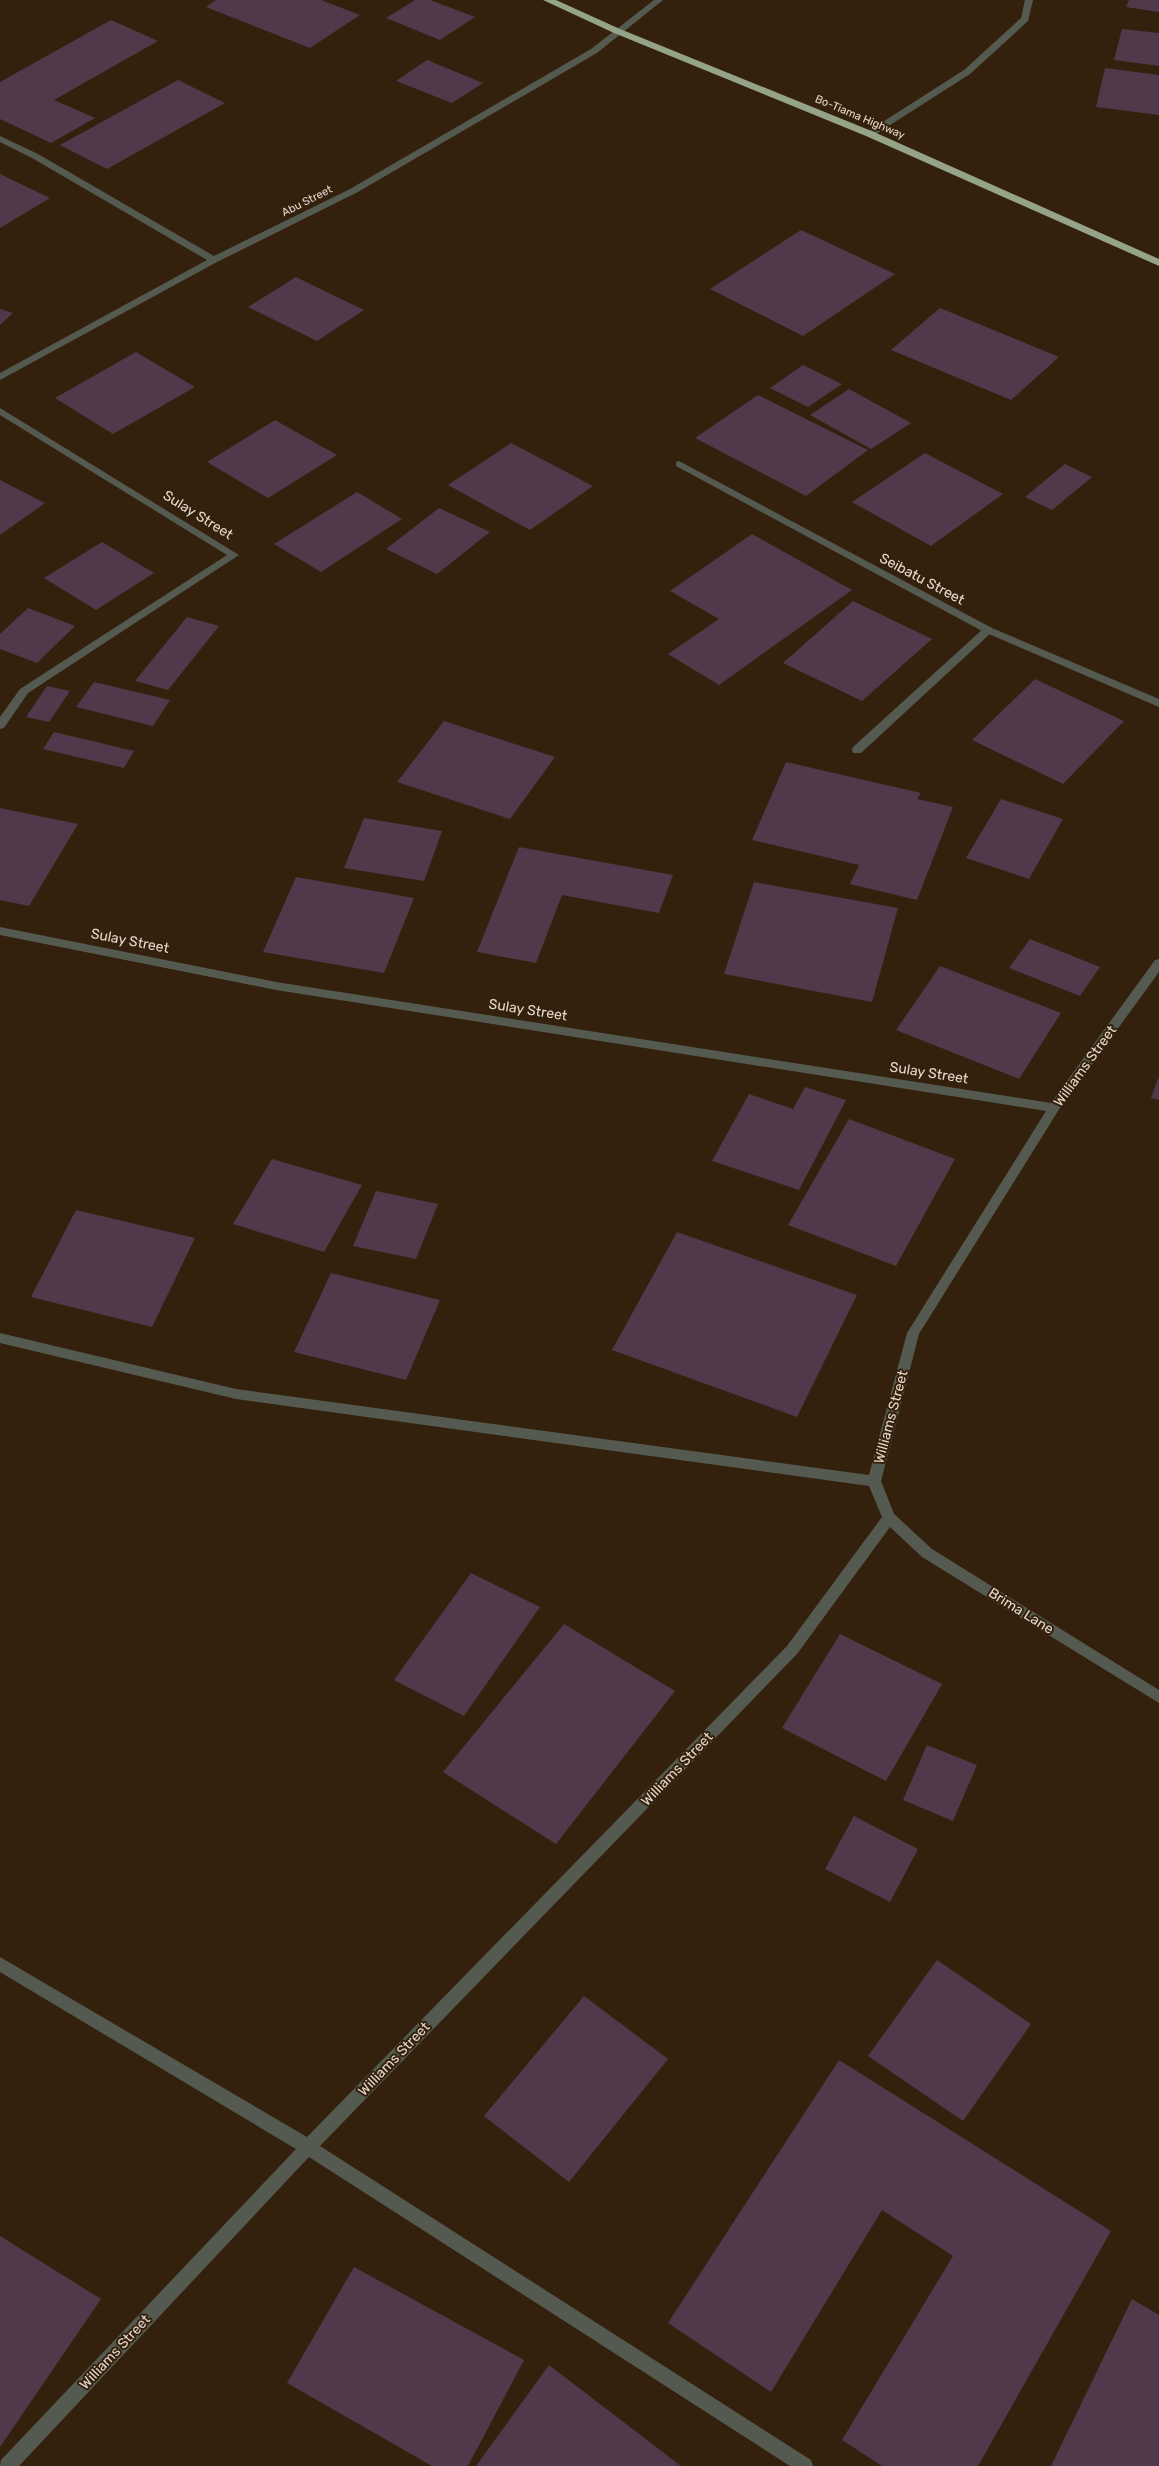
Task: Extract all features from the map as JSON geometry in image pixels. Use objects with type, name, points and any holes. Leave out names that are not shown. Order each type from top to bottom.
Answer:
[{"type":"highway","name":"Bo-Tiama Highway","points":[[548,0],[617,31],[870,134],[1159,263]]},
{"type":"street","name":"Abu Street","points":[[0,377],[214,260],[353,191],[594,52],[617,31],[659,0]]},
{"type":"street","points":[[870,134],[967,72],[1025,19],[1030,0]]},
{"type":"street","points":[[0,139],[35,156],[214,260]]},
{"type":"street","name":"Sulay Street","points":[[0,411],[234,555],[24,691],[0,725]]},
{"type":"street","name":"Seibatu Street","points":[[679,464],[988,630],[1159,703]]},
{"type":"street","points":[[857,750],[988,630]]},
{"type":"street","name":"Sulay Street","points":[[0,931],[276,986],[1054,1108]]},
{"type":"street","name":"Williams Street","points":[[7,2466],[308,2147],[792,1650],[889,1518],[874,1481],[914,1333],[1054,1108],[1159,963]]},
{"type":"street","points":[[0,1338],[236,1394],[874,1481]]},
{"type":"street","name":"Brima Lane","points":[[889,1518],[927,1553],[1159,1697]]},
{"type":"street","points":[[0,1964],[308,2147],[805,2466]]},
{"type":"building","points":[[216,0],[321,0],[360,15],[310,48],[206,7]]},
{"type":"building","points":[[415,0],[430,0],[475,17],[440,40],[386,18]]},
{"type":"building","points":[[1129,0],[1159,0],[1159,12],[1126,7]]},
{"type":"building","points":[[111,20],[158,41],[54,100],[95,118],[51,143],[0,119],[0,82]]},
{"type":"building","points":[[1122,29],[1159,33],[1159,66],[1114,60]]},
{"type":"building","points":[[427,60],[483,83],[452,103],[396,81]]},
{"type":"building","points":[[1105,68],[1159,75],[1159,115],[1096,107]]},
{"type":"building","points":[[178,80],[225,103],[107,169],[60,145]]},
{"type":"building","points":[[0,174],[50,198],[0,228]]},
{"type":"building","points":[[801,230],[895,274],[803,336],[710,289]]},
{"type":"building","points":[[296,277],[364,310],[317,341],[248,307]]},
{"type":"building","points":[[940,308],[1059,357],[1011,400],[891,350]]},
{"type":"building","points":[[0,309],[13,313],[0,325]]},
{"type":"building","points":[[136,352],[195,387],[113,434],[55,398]]},
{"type":"building","points":[[803,365],[842,384],[808,407],[770,388]]},
{"type":"building","points":[[849,389],[911,423],[871,449],[810,415]]},
{"type":"building","points":[[758,395],[868,450],[806,496],[695,438]]},
{"type":"building","points":[[275,420],[337,455],[268,498],[207,462]]},
{"type":"building","points":[[511,443],[593,486],[530,530],[448,485]]},
{"type":"building","points":[[925,453],[1003,494],[931,546],[852,502]]},
{"type":"building","points":[[1065,464],[1092,477],[1052,510],[1025,497]]},
{"type":"building","points":[[0,480],[45,503],[0,535]]},
{"type":"building","points":[[357,492],[402,519],[321,572],[274,544]]},
{"type":"building","points":[[439,508],[490,532],[437,574],[386,549]]},
{"type":"building","points":[[752,534],[852,590],[719,685],[668,654],[719,619],[670,591]]},
{"type":"building","points":[[102,542],[154,573],[96,610],[44,578]]},
{"type":"building","points":[[853,601],[932,639],[862,701],[783,663]]},
{"type":"building","points":[[28,608],[75,626],[37,663],[0,649],[0,634]]},
{"type":"building","points":[[187,617],[219,626],[168,690],[135,681]]},
{"type":"building","points":[[1035,679],[1124,721],[1063,784],[972,740]]},
{"type":"building","points":[[94,682],[170,700],[153,726],[76,707]]},
{"type":"building","points":[[47,686],[70,691],[49,722],[26,717]]},
{"type":"building","points":[[444,721],[555,757],[510,819],[397,782]]},
{"type":"building","points":[[54,732],[134,751],[124,768],[43,749]]},
{"type":"building","points":[[786,762],[921,793],[917,799],[953,807],[917,900],[850,884],[859,865],[752,840]]},
{"type":"building","points":[[1001,799],[1063,819],[1029,879],[966,858]]},
{"type":"building","points":[[0,808],[78,824],[29,906],[0,900]]},
{"type":"building","points":[[364,818],[442,831],[424,881],[344,868]]},
{"type":"building","points":[[519,847],[673,875],[659,913],[562,895],[536,963],[477,952]]},
{"type":"building","points":[[296,877],[414,898],[384,973],[263,952]]},
{"type":"building","points":[[754,882],[898,908],[872,1002],[724,974]]},
{"type":"building","points":[[1030,939],[1100,967],[1080,996],[1009,968]]},
{"type":"building","points":[[940,966],[1061,1013],[1019,1079],[896,1030]]},
{"type":"building","points":[[1159,1076],[1159,1100],[1151,1098]]},
{"type":"building","points":[[805,1087],[846,1100],[799,1190],[712,1161],[749,1094],[793,1109]]},
{"type":"building","points":[[849,1119],[955,1159],[896,1266],[788,1225]]},
{"type":"building","points":[[272,1159],[362,1185],[324,1252],[233,1224]]},
{"type":"building","points":[[376,1191],[438,1204],[416,1259],[353,1246]]},
{"type":"building","points":[[76,1210],[195,1238],[152,1327],[31,1297]]},
{"type":"building","points":[[677,1232],[857,1295],[797,1417],[612,1350]]},
{"type":"building","points":[[331,1273],[440,1300],[406,1380],[294,1352]]},
{"type":"building","points":[[471,1573],[540,1607],[464,1716],[394,1680]]},
{"type":"building","points":[[564,1624],[675,1691],[556,1844],[443,1772]]},
{"type":"building","points":[[840,1634],[942,1684],[886,1781],[782,1728]]},
{"type":"building","points":[[927,1745],[977,1765],[953,1821],[903,1800]]},
{"type":"building","points":[[854,1816],[918,1849],[890,1902],[825,1869]]},
{"type":"building","points":[[937,1960],[1031,2024],[963,2121],[868,2056]]},
{"type":"building","points":[[584,1996],[668,2059],[569,2182],[484,2116]]},
{"type":"building","points":[[839,2060],[1111,2231],[978,2466],[882,2466],[842,2440],[953,2256],[882,2210],[771,2392],[668,2323]]},
{"type":"building","points":[[0,2236],[101,2299],[0,2447]]},
{"type":"building","points":[[354,2267],[524,2360],[468,2466],[432,2466],[287,2383]]},
{"type":"building","points":[[1132,2299],[1159,2315],[1159,2466],[1051,2466]]},
{"type":"building","points":[[549,2365],[681,2466],[476,2466]]}]
